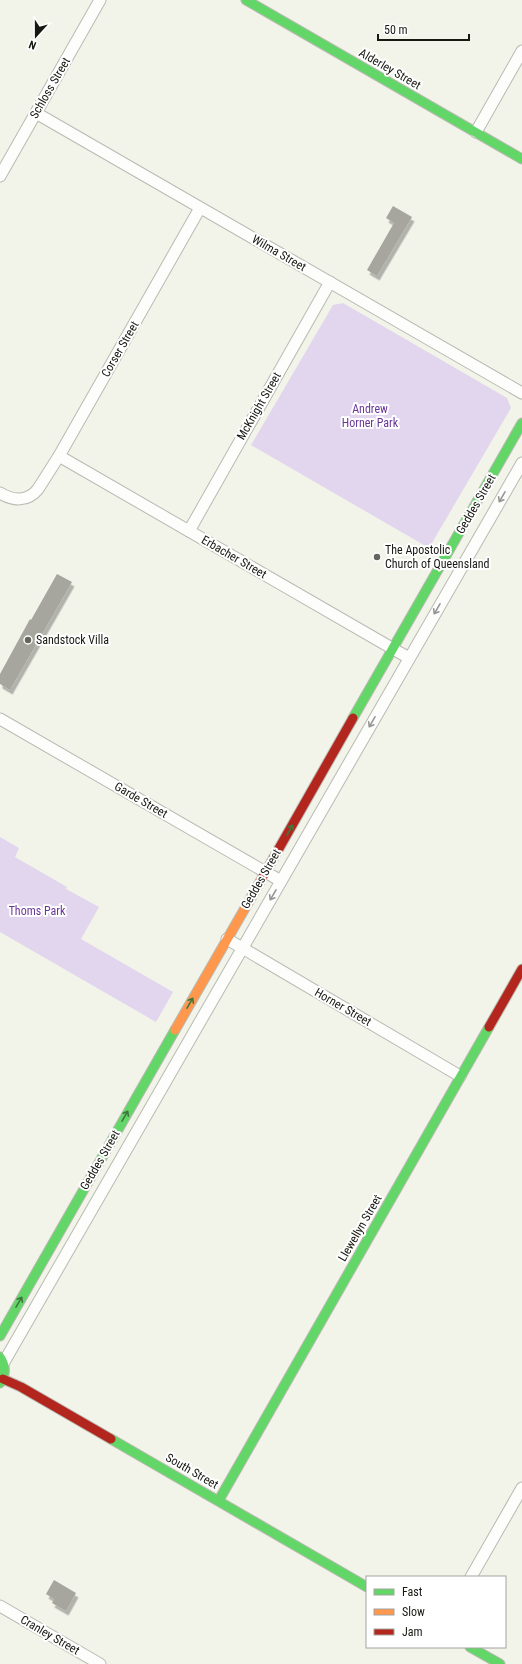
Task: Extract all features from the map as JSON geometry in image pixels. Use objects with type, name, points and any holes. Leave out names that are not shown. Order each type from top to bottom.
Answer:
[{"type":"street","name":"Schloss Street","points":[[0,176],[100,0]]},
{"type":"street","name":"Alderley Street","points":[[246,0],[522,159]]},
{"type":"street","points":[[476,132],[522,51]]},
{"type":"street","name":"Wilma Street","points":[[36,113],[522,393]]},
{"type":"street","name":"Corser Street","points":[[0,493],[16,500],[35,494],[59,456],[200,208]]},
{"type":"street","name":"McKnight Street","points":[[189,531],[330,282]]},
{"type":"street","name":"Geddes Street","points":[[0,1336],[522,423]]},
{"type":"street","name":"Erbacher Street","points":[[59,456],[409,658]]},
{"type":"street","name":"Geddes Street","points":[[2,1360],[97,1199],[522,463]]},
{"type":"street","name":"Garde Street","points":[[0,720],[281,881]]},
{"type":"street","name":"Horner Street","points":[[227,939],[460,1076]]},
{"type":"street","name":"Llewellyn Street","points":[[219,1500],[522,969]]},
{"type":"street","points":[[83,1191],[97,1199]]},
{"type":"street","points":[[2,1360],[6,1371],[2,1381]]},
{"type":"street","name":"South Street","points":[[2,1381],[21,1387],[219,1500],[366,1586]]},
{"type":"street","points":[[472,1576],[522,1488]]},
{"type":"street","name":"Cranley Street","points":[[0,1606],[100,1664]]},
{"type":"street","points":[[472,1648],[500,1664]]},
{"type":"green space","name":"Andrew Horner Park","points":[[343,303],[507,398],[511,408],[429,548],[251,445],[333,305]]},
{"type":"green space","name":"Thoms Park","points":[[0,837],[19,848],[15,857],[67,887],[66,889],[99,907],[81,939],[173,992],[156,1022],[0,932]]},
{"type":"building","points":[[393,206],[412,217],[377,276],[367,270],[394,223],[386,218]]},
{"type":"building","name":"Sandstock Villa","points":[[57,574],[72,582],[10,690],[0,684],[0,674]]},
{"type":"building","points":[[54,1580],[76,1593],[66,1611],[52,1603],[54,1599],[46,1594]]},
{"type":"traffic: fast","points":[[246,0],[522,159]]},
{"type":"traffic: fast","points":[[353,718],[522,423]]},
{"type":"traffic: fast","points":[[219,1500],[489,1027]]},
{"type":"traffic: fast","points":[[0,1336],[175,1030]]},
{"type":"traffic: fast","points":[[0,1357],[4,1370],[0,1383]]},
{"type":"traffic: fast","points":[[111,1439],[366,1586]]},
{"type":"traffic: fast","points":[[472,1648],[500,1664]]},
{"type":"traffic: slow","points":[[175,1030],[252,896]]},
{"type":"traffic: jam","points":[[252,896],[353,718]]},
{"type":"traffic: jam","points":[[489,1027],[522,969]]},
{"type":"traffic: jam","points":[[3,1379],[21,1387],[111,1439]]},
{"type":"place","name":"The Apostolic Church of Queensland","points":[[377,557]]},
{"type":"place","name":"Sandstock Villa","points":[[28,640]]}]
